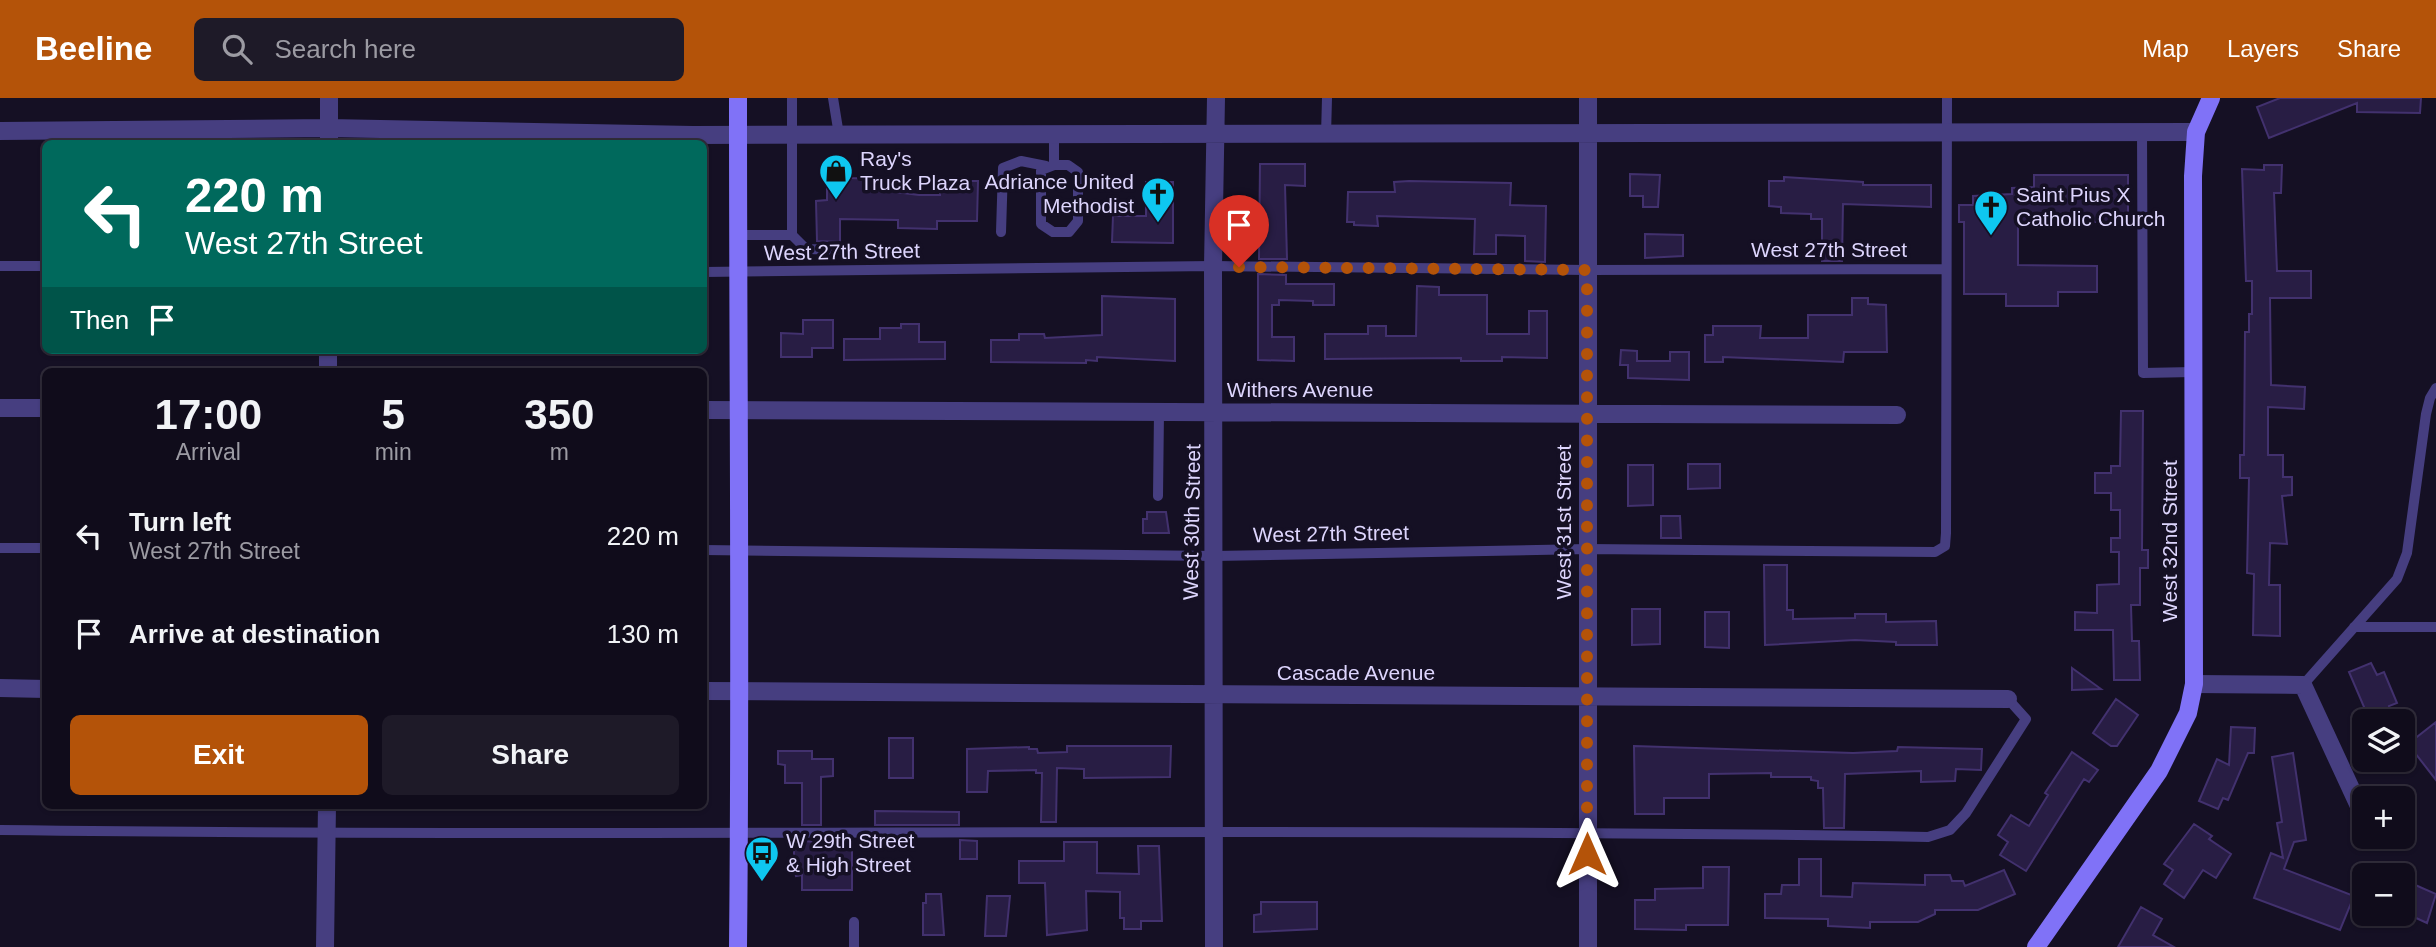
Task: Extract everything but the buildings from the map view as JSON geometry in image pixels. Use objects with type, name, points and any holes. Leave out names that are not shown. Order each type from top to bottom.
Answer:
[{"type":"street","points":[[329,98],[329,136]]},
{"type":"street","points":[[738,98],[740,410],[737,550],[741,691],[738,947]]},
{"type":"street","name":"West 30th Street","points":[[1214,947],[1216,412],[1213,266],[1216,98]]},
{"type":"street","name":"West 31st Street","points":[[1588,98],[1588,947]]},
{"type":"street","name":"West 32nd Street","points":[[2038,945],[2159,771],[2188,713],[2194,684],[2193,176],[2196,132],[2211,98]]},
{"type":"street","points":[[0,131],[693,139],[738,135],[1326,135],[1588,131],[2196,132]]},
{"type":"street","points":[[0,408],[42,408]]},
{"type":"street","name":"Withers Avenue","points":[[707,410],[1897,415]]},
{"type":"street","points":[[2194,684],[2304,685],[2352,791]]},
{"type":"street","points":[[0,688],[42,689]]},
{"type":"street","name":"Cascade Avenue","points":[[707,691],[2008,699]]},
{"type":"street","points":[[325,947],[327,809]]},
{"type":"lane","points":[[792,98],[792,235]]},
{"type":"lane","points":[[833,98],[839,135]]},
{"type":"lane","points":[[1326,98],[1326,135]]},
{"type":"lane","points":[[1946,269],[1947,98]]},
{"type":"lane","points":[[2142,132],[2143,373],[2193,372]]},
{"type":"lane","points":[[1050,165],[1054,134]]},
{"type":"lane","points":[[1001,232],[1003,168],[1021,161],[1068,165],[1077,172],[1078,220],[1069,232],[1053,232],[1041,224],[1041,170],[1050,165]]},
{"type":"lane","points":[[740,235],[792,235],[806,249],[845,250]]},
{"type":"lane","points":[[0,266],[42,266]]},
{"type":"lane","name":"West 27th Street","points":[[707,272],[1213,266],[1587,270],[1946,269],[1946,533],[1945,546],[1935,552],[1587,549],[1214,556],[707,550]]},
{"type":"lane","points":[[2304,685],[2397,579],[2407,553],[2427,414],[2430,398],[2436,388]]},
{"type":"lane","points":[[1158,496],[1159,412]]},
{"type":"lane","points":[[0,548],[42,548]]},
{"type":"lane","points":[[2354,627],[2436,627]]},
{"type":"lane","points":[[0,830],[327,834],[1587,831],[1928,837],[1950,830],[1966,813],[2026,719],[2008,699]]},
{"type":"lane","points":[[853,947],[854,922]]},
{"type":"place","name":"Ray's Truck Plaza","points":[[836,201]]},
{"type":"place","name":"Adriance United Methodist","points":[[1158,224]]},
{"type":"place","name":"Saint Pius X Catholic Church","points":[[1991,237]]},
{"type":"place","name":"W 29th Street & High Street","points":[[762,883]]},
{"type":"route","points":[[1239,267],[1587,270],[1587,854]]}]
